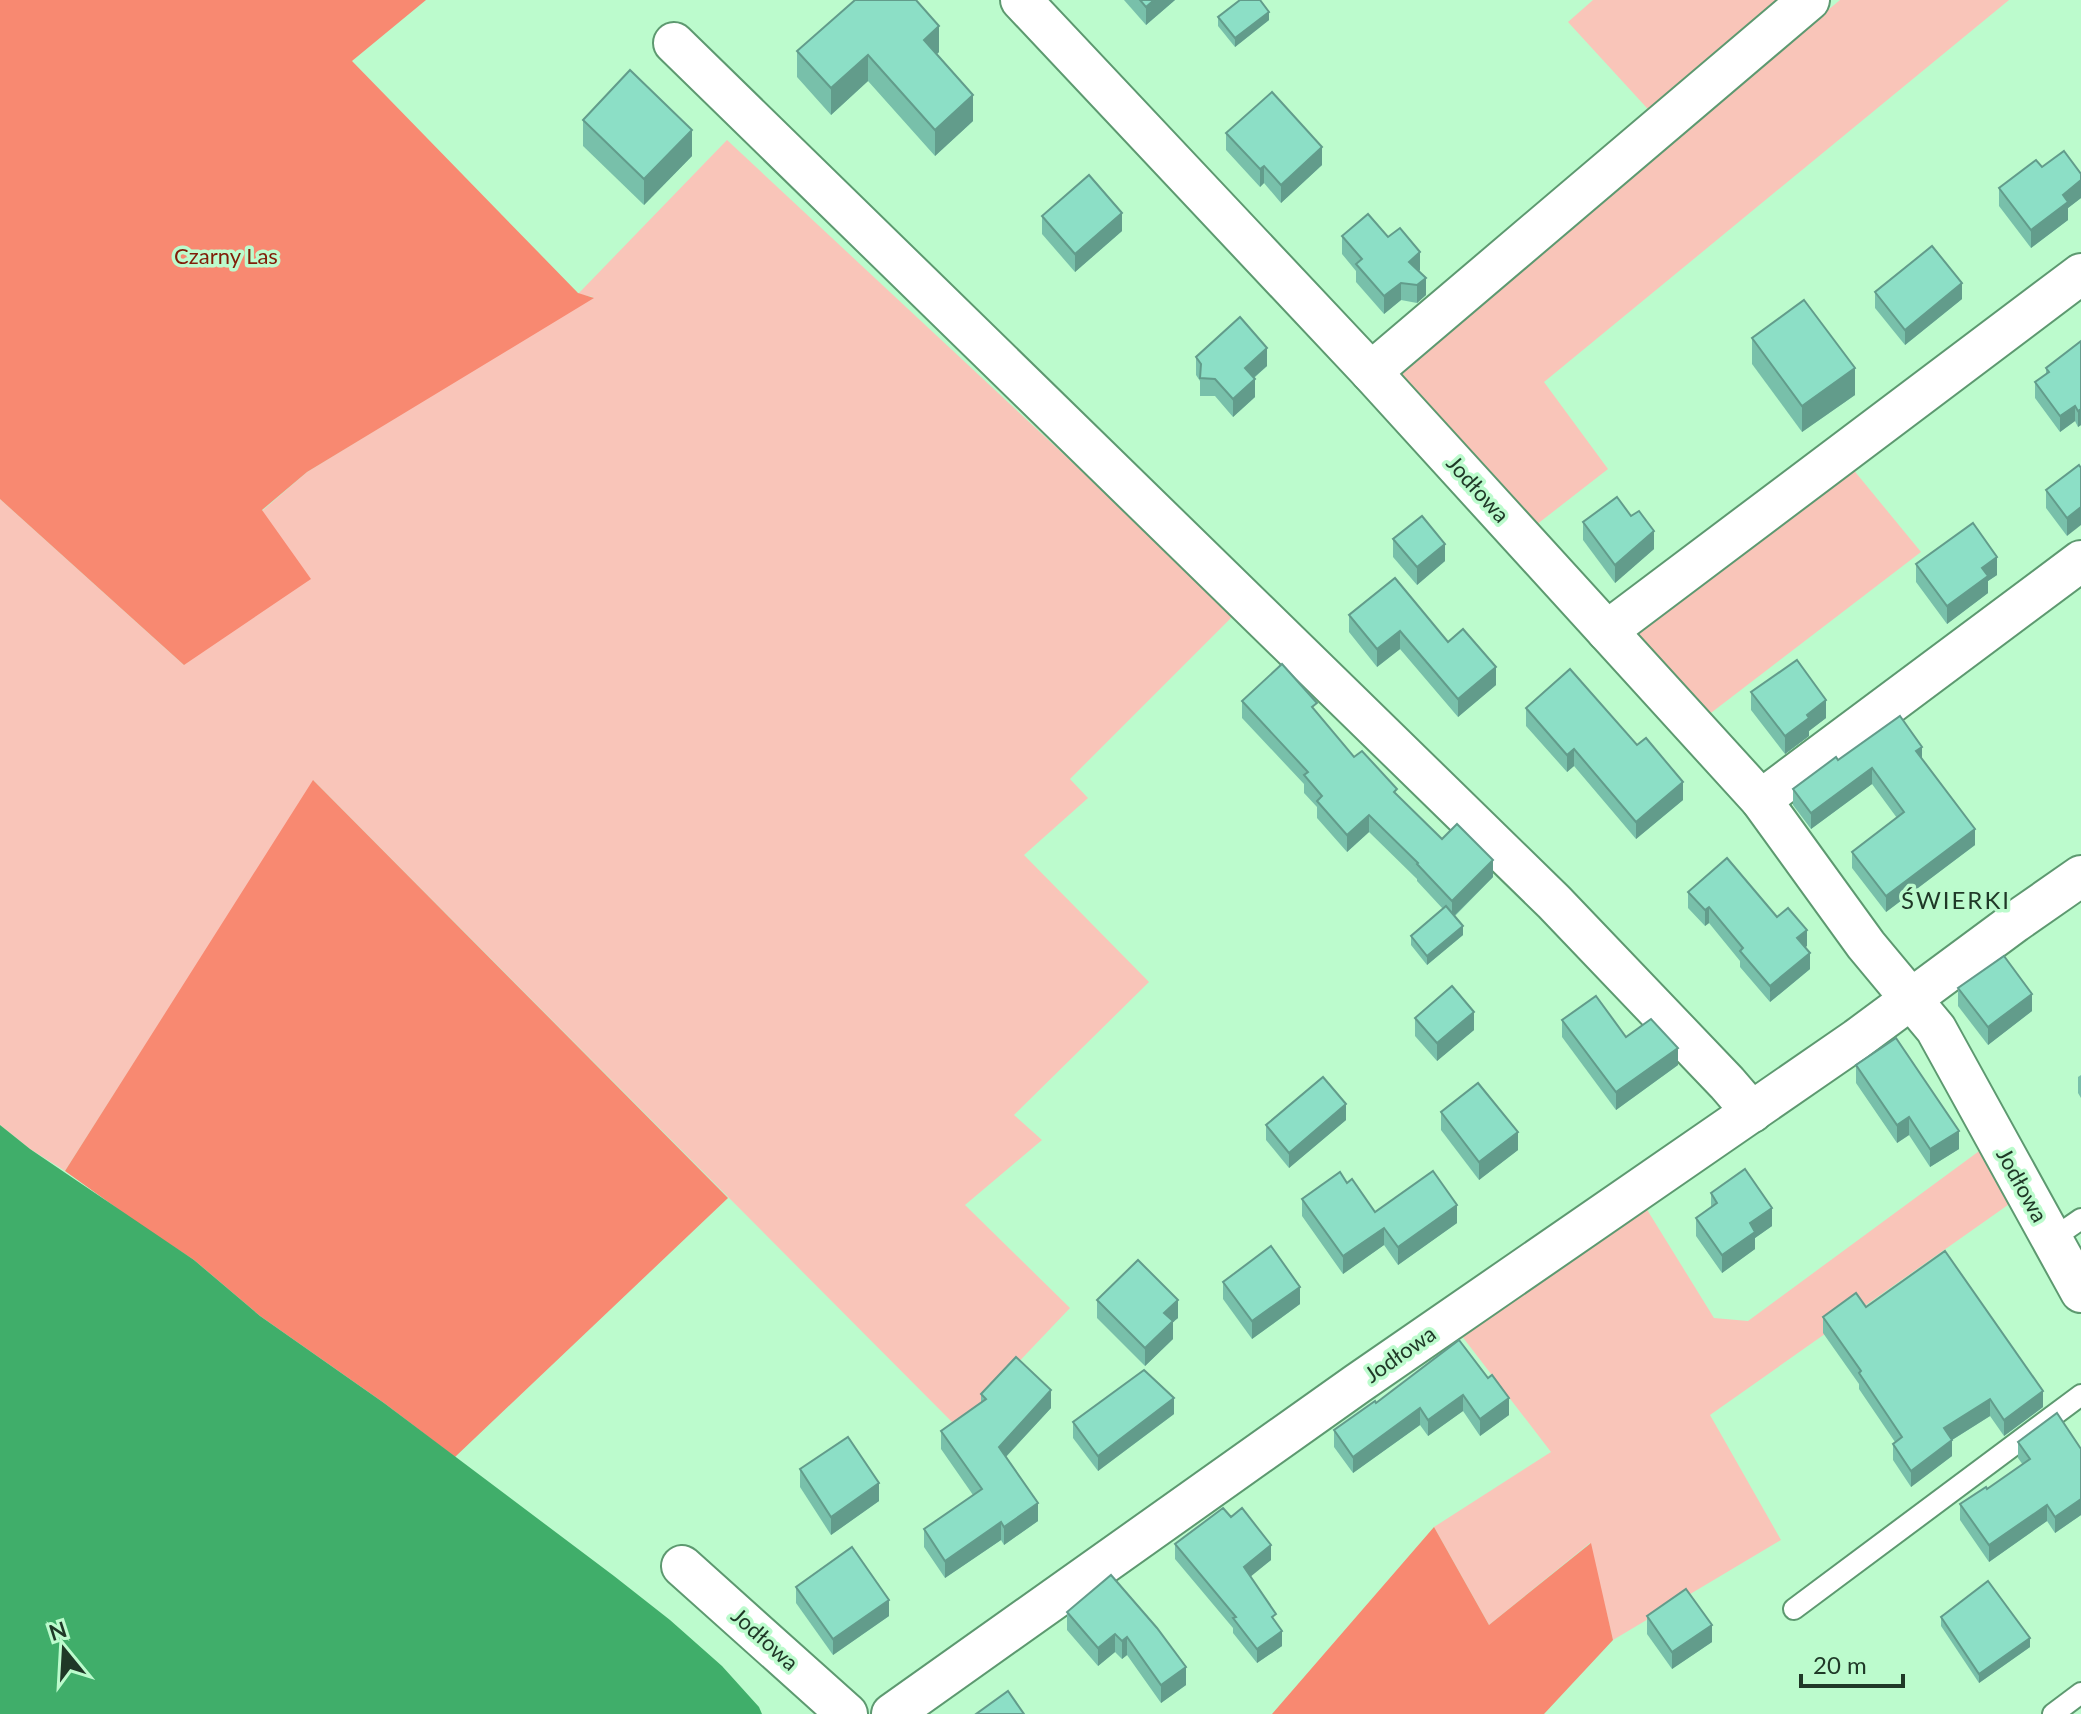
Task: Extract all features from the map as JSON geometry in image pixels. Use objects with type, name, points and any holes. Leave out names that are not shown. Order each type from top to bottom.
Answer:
[{"type":"street","name":"Jodłowa","points":[[1021,0],[1371,372],[1761,800],[1866,945],[1936,1029],[2066,1229],[2081,1292]]},
{"type":"street","points":[[1371,372],[1809,0]]},
{"type":"street","points":[[674,43],[1554,902],[1752,1112]]},
{"type":"street","points":[[1607,631],[2081,274]]},
{"type":"street","points":[[1761,800],[2081,561]]},
{"type":"street","name":"Jodłowa","points":[[892,1714],[1357,1384],[1752,1112],[2081,876]]},
{"type":"street","name":"Jodłowa","points":[[682,1566],[847,1714]]},
{"type":"lane","points":[[1794,1609],[2081,1395]]},
{"type":"lane","points":[[2053,1714],[2081,1693]]},
{"type":"shaded area","points":[[1593,0],[1797,0],[1657,119],[1568,22]]},
{"type":"shaded area","points":[[1840,0],[2009,0],[1544,382],[1608,469],[1536,525],[1393,378],[1426,345]]},
{"type":"shaded area","points":[[727,140],[1235,614],[1070,779],[1088,798],[1024,855],[1149,982],[1014,1115],[1042,1140],[965,1205],[1070,1308],[957,1427],[314,781],[65,1171],[0,1125],[0,499],[184,665],[262,511],[307,472],[593,297],[578,294]]},
{"type":"shaded area","points":[[1852,468],[1921,552],[1703,719],[1626,637]]},
{"type":"shaded area","points":[[0,1125],[30,1149],[194,1260],[260,1316],[384,1403],[614,1576],[722,1666],[762,1714],[0,1714]]},
{"type":"shaded area","points":[[1986,1146],[2015,1200],[1710,1415],[1781,1540],[1613,1640],[1590,1543],[1489,1625],[1434,1527],[1551,1452],[1458,1331],[1646,1208],[1714,1318],[1748,1321]]},
{"type":"green space","name":"Czarny Las","points":[[0,0],[426,0],[352,61],[578,293],[594,298],[307,472],[262,510],[311,579],[184,665],[0,499]]},
{"type":"green space","points":[[313,780],[728,1198],[455,1457],[260,1316],[194,1260],[65,1171]]},
{"type":"green space","points":[[1434,1527],[1489,1625],[1591,1543],[1613,1640],[1544,1714],[1272,1714]]},
{"type":"building","points":[[855,0],[916,0],[939,26],[924,40],[973,95],[935,130],[868,55],[831,88],[797,51]]},
{"type":"building","points":[[1140,0],[1154,0],[1146,7]]},
{"type":"building","points":[[1240,0],[1260,0],[1269,12],[1235,38],[1218,17]]},
{"type":"building","points":[[630,70],[692,130],[644,179],[583,120]]},
{"type":"building","points":[[1272,92],[1322,147],[1281,185],[1264,166],[1260,169],[1226,133]]},
{"type":"building","points":[[2064,151],[2081,174],[2081,180],[2063,195],[2068,202],[2031,230],[1999,188],[2036,160],[2042,167]]},
{"type":"building","points":[[1089,175],[1122,213],[1075,254],[1042,216]]},
{"type":"building","points":[[1368,214],[1388,237],[1400,228],[1420,252],[1409,262],[1426,278],[1417,285],[1401,283],[1384,296],[1356,264],[1362,259],[1342,236]]},
{"type":"building","points":[[1932,246],[1962,283],[1905,330],[1875,292]]},
{"type":"building","points":[[1804,300],[1855,368],[1802,406],[1752,338]]},
{"type":"building","points":[[1240,317],[1267,348],[1245,368],[1255,379],[1233,399],[1215,379],[1200,378],[1201,364],[1196,357]]},
{"type":"building","points":[[2081,341],[2081,409],[2078,411],[2075,406],[2060,416],[2035,382],[2049,372],[2046,368]]},
{"type":"building","points":[[2079,465],[2081,507],[2067,518],[2046,490]]},
{"type":"building","points":[[1617,497],[1631,516],[1639,511],[1654,531],[1615,565],[1583,522]]},
{"type":"building","points":[[1422,516],[1445,544],[1417,567],[1393,539]]},
{"type":"building","points":[[1973,523],[1997,557],[1982,568],[1988,576],[1947,606],[1916,564]]},
{"type":"building","points":[[1395,578],[1448,642],[1463,629],[1496,667],[1458,699],[1400,631],[1377,649],[1349,615]]},
{"type":"building","points":[[1797,660],[1826,700],[1785,736],[1751,692]]},
{"type":"building","points":[[1282,664],[1317,703],[1312,707],[1354,757],[1362,751],[1397,789],[1394,792],[1442,839],[1457,824],[1493,860],[1452,901],[1369,815],[1347,835],[1317,801],[1322,796],[1304,775],[1308,772],[1242,701]]},
{"type":"building","points":[[1570,669],[1637,745],[1646,738],[1683,782],[1636,822],[1574,749],[1567,755],[1526,708]]},
{"type":"building","points":[[1900,716],[1922,747],[1916,751],[1975,829],[1886,896],[1852,852],[1904,812],[1872,768],[1811,813],[1793,789]]},
{"type":"building","points":[[1727,858],[1777,917],[1788,908],[1807,930],[1797,938],[1810,953],[1770,986],[1709,907],[1705,910],[1688,892]]},
{"type":"building","points":[[1446,906],[1463,926],[1427,956],[1411,936]]},
{"type":"building","points":[[2004,956],[2032,994],[1988,1027],[1958,988]]},
{"type":"building","points":[[1452,986],[1474,1012],[1437,1043],[1415,1018]]},
{"type":"building","points":[[1596,996],[1626,1037],[1651,1019],[1678,1048],[1616,1092],[1562,1020]]},
{"type":"building","points":[[1896,1038],[1959,1131],[1930,1149],[1909,1117],[1897,1125],[1856,1065]]},
{"type":"building","points":[[1323,1077],[1346,1104],[1289,1153],[1266,1125]]},
{"type":"building","points":[[1478,1083],[1518,1132],[1479,1162],[1441,1112]]},
{"type":"building","points":[[1745,1169],[1772,1208],[1750,1223],[1755,1232],[1722,1255],[1696,1218],[1717,1203],[1711,1193]]},
{"type":"building","points":[[1433,1171],[1457,1205],[1398,1247],[1384,1228],[1343,1256],[1302,1199],[1340,1172],[1347,1183],[1352,1179],[1375,1212]]},
{"type":"building","points":[[1271,1246],[1300,1287],[1252,1321],[1223,1282]]},
{"type":"building","points":[[1945,1251],[2043,1391],[2004,1420],[1990,1399],[1944,1428],[1952,1440],[1911,1471],[1893,1444],[1902,1437],[1823,1317],[1856,1293],[1866,1307]]},
{"type":"building","points":[[1138,1260],[1178,1300],[1164,1313],[1173,1321],[1145,1348],[1097,1300]]},
{"type":"building","points":[[1459,1340],[1488,1378],[1492,1375],[1509,1398],[1480,1419],[1463,1395],[1428,1420],[1420,1408],[1353,1457],[1334,1430],[1376,1403]]},
{"type":"building","points":[[1016,1357],[1051,1390],[999,1447],[1038,1503],[1004,1527],[1001,1522],[945,1561],[924,1529],[982,1489],[941,1431],[986,1399],[981,1394]]},
{"type":"building","points":[[1144,1370],[1174,1398],[1098,1456],[1073,1422]]},
{"type":"building","points":[[2057,1413],[2081,1449],[2081,1499],[2055,1517],[2047,1505],[1989,1545],[1960,1504],[2030,1459],[2018,1442]]},
{"type":"building","points":[[848,1437],[879,1483],[831,1517],[800,1469]]},
{"type":"building","points":[[1223,1508],[1231,1517],[1242,1508],[1271,1545],[1244,1567],[1276,1614],[1272,1617],[1282,1631],[1257,1649],[1233,1618],[1236,1617],[1175,1544]]},
{"type":"building","points":[[852,1547],[889,1600],[833,1639],[796,1587]]},
{"type":"building","points":[[1111,1575],[1186,1667],[1161,1685],[1127,1637],[1122,1641],[1115,1634],[1098,1648],[1067,1612]]},
{"type":"building","points":[[1988,1581],[2030,1638],[1979,1674],[1941,1617]]},
{"type":"building","points":[[1686,1589],[1712,1625],[1672,1652],[1647,1616]]},
{"type":"building","points":[[1008,1691],[1024,1714],[976,1714]]},
{"type":"district","name":"ŚWIERKI","points":[[1956,901]]}]
